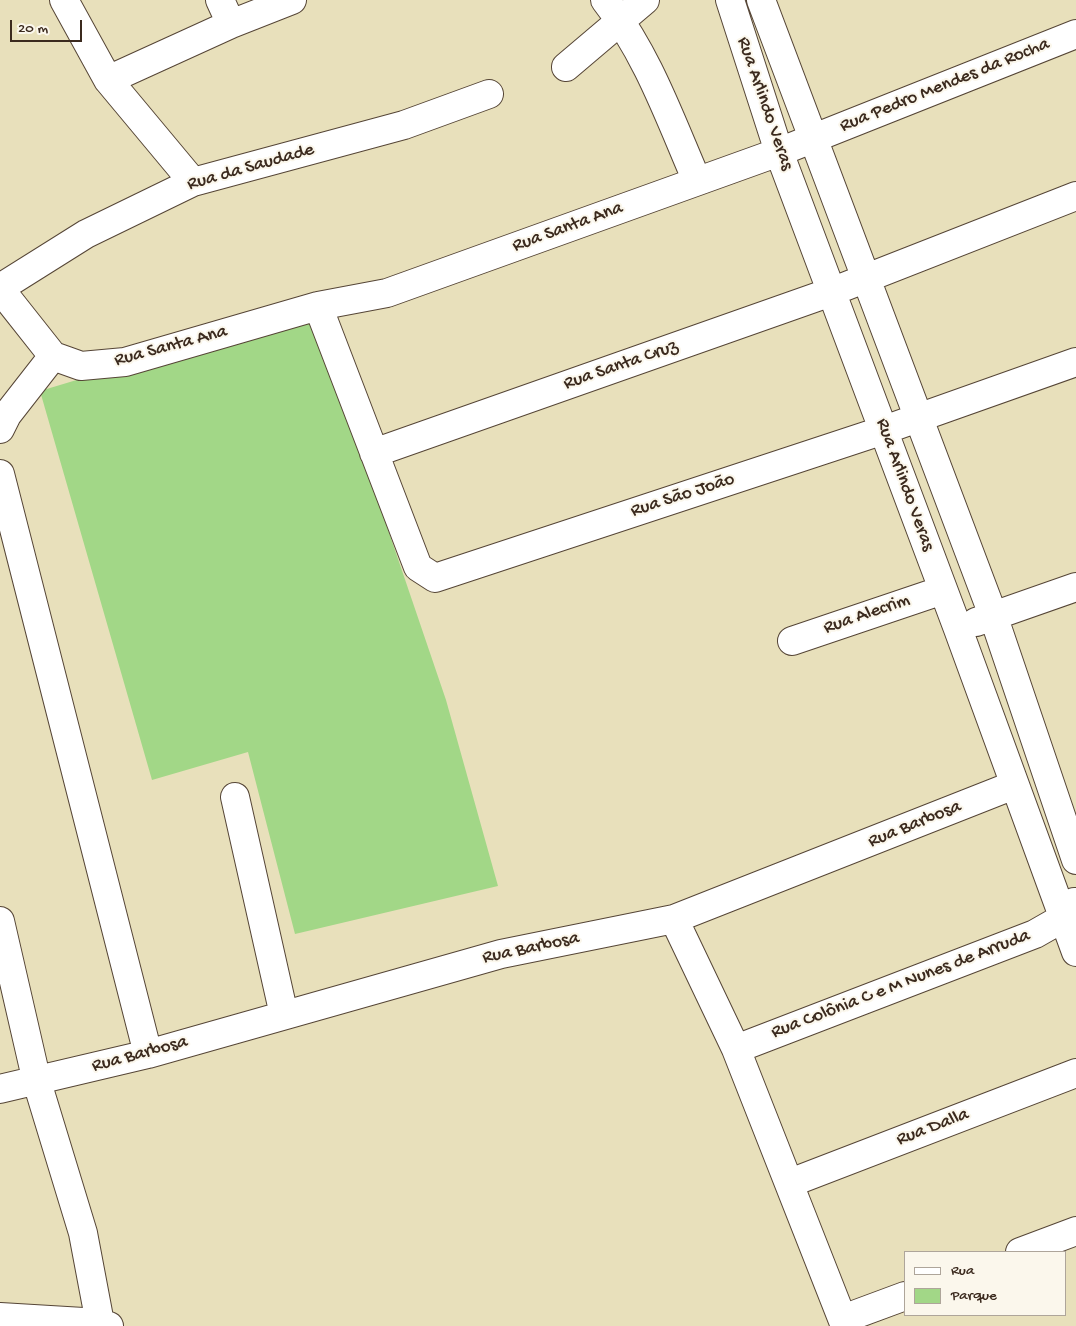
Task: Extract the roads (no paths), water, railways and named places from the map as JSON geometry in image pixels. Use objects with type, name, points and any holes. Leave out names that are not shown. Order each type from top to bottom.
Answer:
[{"type":"street","points":[[64,0],[108,80],[193,182]]},
{"type":"street","points":[[220,0],[231,24]]},
{"type":"street","points":[[108,80],[231,24],[292,0]]},
{"type":"street","points":[[605,0],[622,21],[655,82],[697,181]]},
{"type":"street","points":[[566,67],[645,0]]},
{"type":"street","points":[[732,8],[764,1]]},
{"type":"street","name":"Rua Arlindo Veras","points":[[764,1],[993,615],[1076,860]]},
{"type":"street","name":"Rua Arlindo Veras","points":[[732,8],[779,152],[958,629],[1014,785],[1069,909],[1076,952]]},
{"type":"street","name":"Rua Pedro Mendes da Rocha","points":[[814,138],[1076,34]]},
{"type":"street","name":"Rua da Saudade","points":[[0,288],[86,234],[193,182],[404,125],[488,94]]},
{"type":"street","name":"Rua Santa Ana","points":[[53,356],[81,366],[125,362],[318,306],[387,293],[814,138]]},
{"type":"street","name":"Rua Santa Cruz","points":[[374,453],[831,292],[1076,196]]},
{"type":"street","points":[[0,288],[53,356],[7,415],[0,429]]},
{"type":"street","points":[[318,306],[374,453]]},
{"type":"street","name":"Rua São João","points":[[374,453],[418,567],[435,578],[884,430],[918,416],[1076,362]]},
{"type":"street","points":[[0,474],[148,1054]]},
{"type":"street","points":[[958,629],[1076,587]]},
{"type":"street","name":"Rua Alecrim","points":[[792,641],[943,590]]},
{"type":"street","name":"Rua Barbosa","points":[[0,1089],[148,1054],[501,954],[674,919],[1014,785]]},
{"type":"street","points":[[235,796],[284,1016]]},
{"type":"street","name":"Rua Colônia C e M Nunes de Arruda","points":[[736,1048],[1035,934],[1069,909]]},
{"type":"street","points":[[674,919],[736,1048],[844,1322],[904,1296]]},
{"type":"street","points":[[0,921],[36,1082],[83,1233],[105,1324],[0,1317]]},
{"type":"street","name":"Rua Dalla","points":[[790,1183],[1076,1072]]},
{"type":"street","points":[[1023,1251],[1076,1231]]}]
